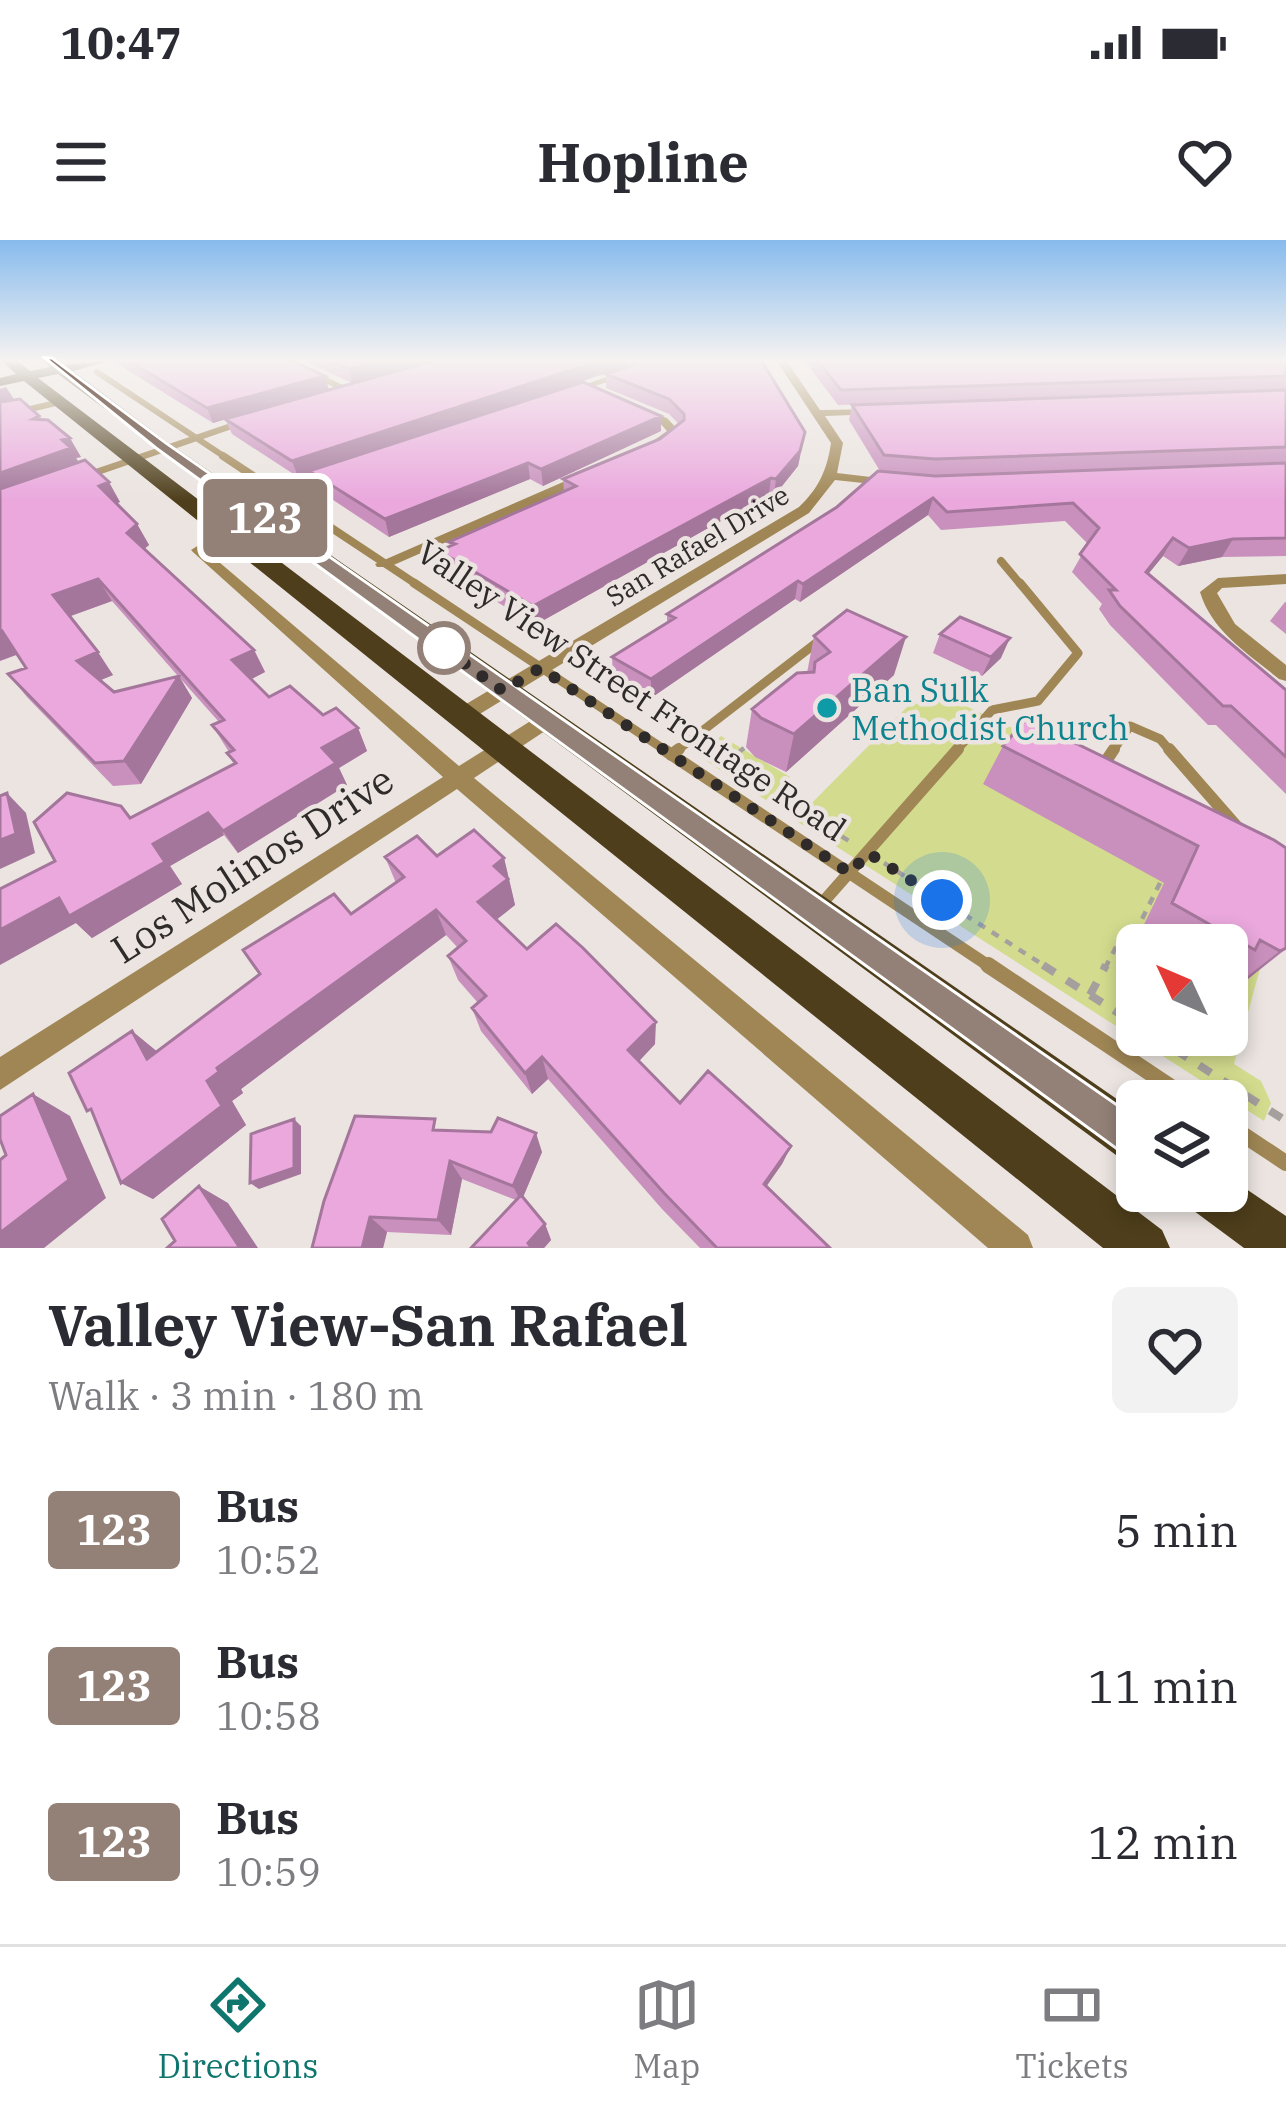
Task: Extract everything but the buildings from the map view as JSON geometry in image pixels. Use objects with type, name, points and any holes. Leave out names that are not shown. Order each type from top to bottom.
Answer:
[{"type":"main road","points":[[65,407],[1144,1248]]},
{"type":"main road","points":[[113,407],[161,446],[1116,1126]]},
{"type":"main road","points":[[1237,1212],[1286,1247]]},
{"type":"street","points":[[633,407],[663,419],[674,432],[633,456]]},
{"type":"street","name":"San Rafael Drive","points":[[463,715],[804,510],[825,491],[833,476],[837,443],[815,407]]},
{"type":"street","points":[[819,413],[889,411]]},
{"type":"street","points":[[55,487],[161,446],[268,414]]},
{"type":"street","points":[[275,492],[363,462]]},
{"type":"street","points":[[383,564],[612,465]]},
{"type":"street","points":[[833,476],[917,484]]},
{"type":"street","points":[[200,550],[457,777],[1015,1248]]},
{"type":"street","points":[[1286,579],[1218,583],[1208,592],[1210,604],[1227,624],[1286,675]]},
{"type":"street","name":"Los Molinos Drive","points":[[0,1075],[547,720]]},
{"type":"lane","points":[[0,416],[38,407]]},
{"type":"lane","name":"Valley View Street Frontage Road","points":[[154,407],[1160,1080]]},
{"type":"lane","points":[[815,911],[992,710],[1038,701],[1078,653],[1001,561]]},
{"type":"lane","points":[[671,755],[832,631]]},
{"type":"lane","points":[[1118,786],[1096,776],[1130,726],[1160,739],[1250,842]]},
{"type":"lane","points":[[1248,1138],[1286,1163]]},
{"type":"path","points":[[726,763],[743,748]]},
{"type":"path","points":[[707,750],[1116,1012]]},
{"type":"path","points":[[1090,995],[1126,928],[1137,934],[1169,864]]},
{"type":"path","points":[[1186,1056],[1286,1120]]},
{"type":"green space","points":[[951,699],[1064,752],[1279,899],[1248,1013],[1248,924],[1116,924],[1116,1026],[795,820],[907,707]]},
{"type":"green space","points":[[721,736],[790,777],[766,800],[705,760],[707,748]]},
{"type":"green space","points":[[1163,1056],[1236,1056],[1234,1064],[1261,1081],[1271,1103],[1264,1121],[1248,1111],[1248,1080],[1200,1080]]},
{"type":"bus line","name":"123","points":[[110,407],[1116,1126]]},
{"type":"place","name":"Ban Sulk Methodist Church","points":[[827,708]]},
{"type":"route","points":[[444,648],[428,637],[503,691],[540,668],[850,873],[868,853],[942,900]]}]
